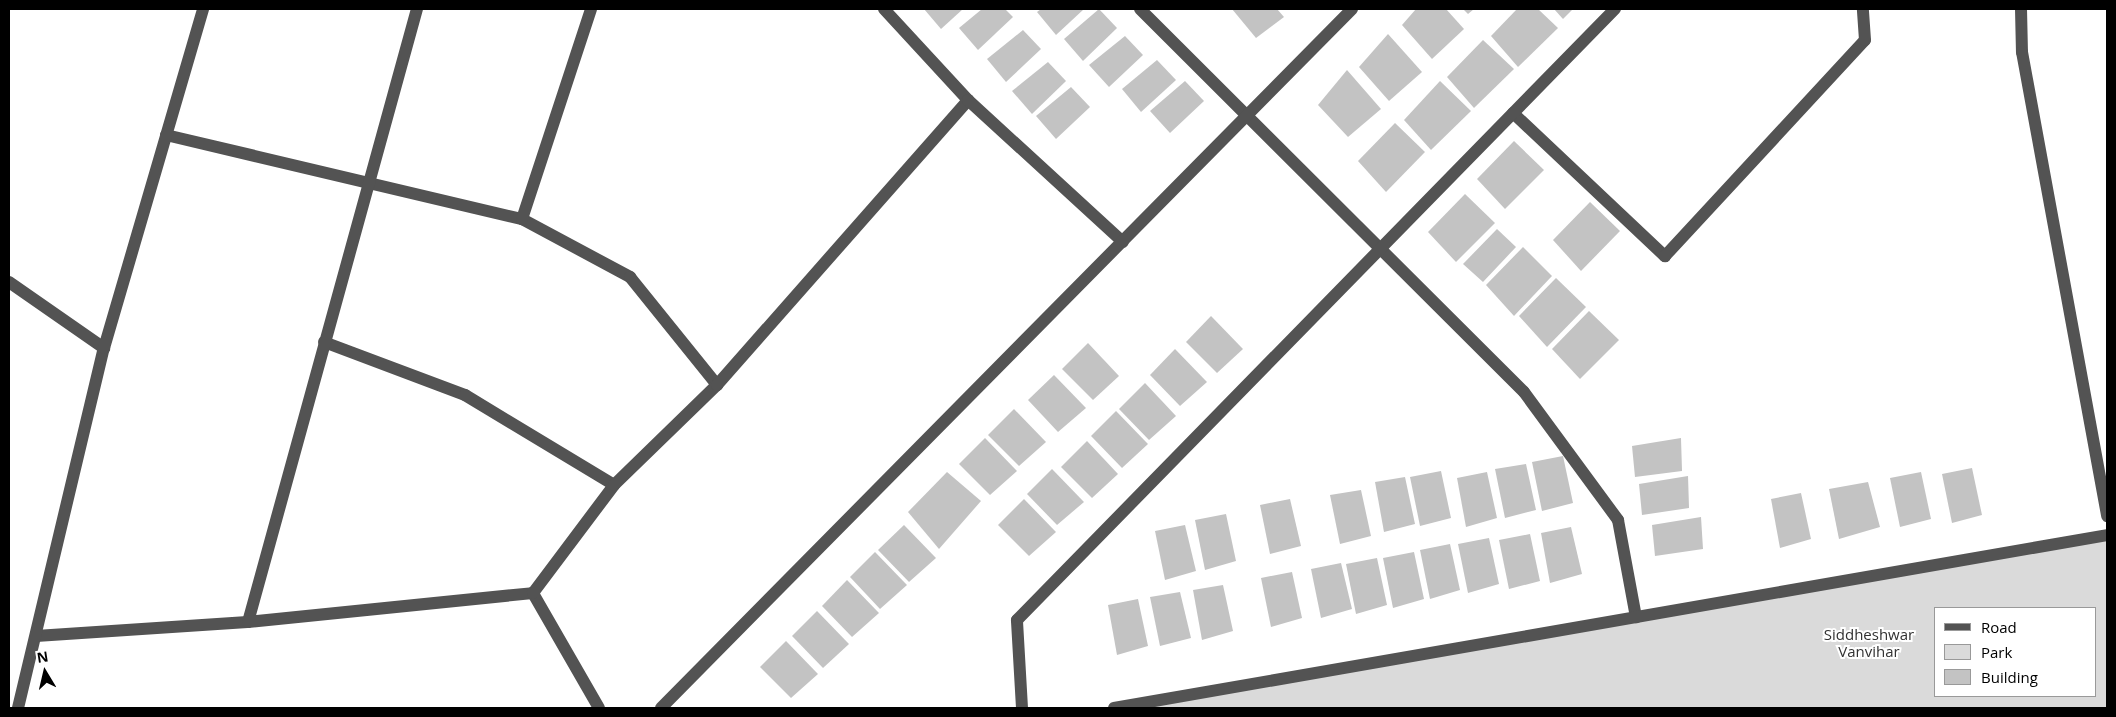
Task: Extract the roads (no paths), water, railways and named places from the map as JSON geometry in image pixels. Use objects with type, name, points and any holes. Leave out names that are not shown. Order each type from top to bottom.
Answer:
[{"type":"street","points":[[18,708],[104,348],[203,9]]},
{"type":"street","points":[[248,622],[417,9]]},
{"type":"street","points":[[522,219],[591,9]]},
{"type":"street","points":[[884,9],[968,100],[1123,242]]},
{"type":"street","points":[[1140,9],[1524,392],[1618,520],[1636,617]]},
{"type":"street","points":[[660,708],[1352,9]]},
{"type":"street","points":[[1022,708],[1017,620],[1615,9]]},
{"type":"street","points":[[1513,113],[1664,256],[1865,40],[1864,9]]},
{"type":"street","points":[[2021,9],[2022,52],[2107,516]]},
{"type":"street","points":[[36,636],[248,622],[533,593],[614,485],[717,385],[968,100]]},
{"type":"street","points":[[166,135],[522,219],[630,277],[717,385]]},
{"type":"street","points":[[9,282],[104,348]]},
{"type":"street","points":[[324,342],[466,395],[614,485]]},
{"type":"street","points":[[1114,708],[2107,535]]},
{"type":"street","points":[[533,593],[599,708]]},
{"type":"park label","name":"Siddheshwar Vanvihar","points":[[1869,642]]}]
